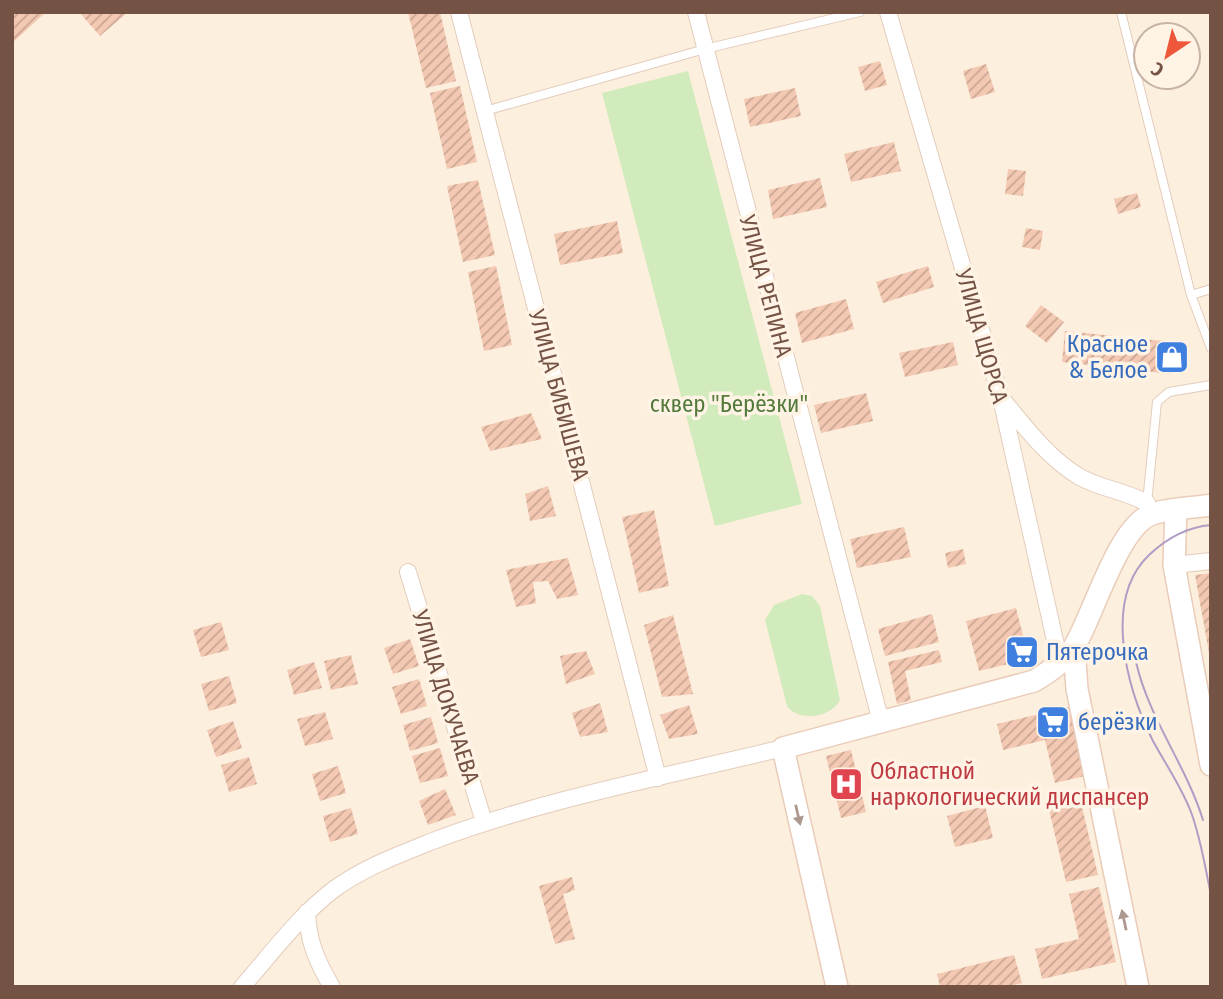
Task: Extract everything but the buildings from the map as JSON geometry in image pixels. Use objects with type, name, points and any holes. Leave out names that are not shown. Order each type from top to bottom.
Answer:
[{"type":"street","name":"УЛИЦА БИБИШЕВА","points":[[459,12],[658,778]]},
{"type":"street","name":"УЛИЦА РЕПИНА","points":[[696,12],[881,722]]},
{"type":"street","name":"УЛИЦА ЩОРСА","points":[[888,12],[1001,398],[1067,655]]},
{"type":"street","points":[[1001,398],[1040,444],[1081,477],[1149,509],[1176,510],[1211,505]]},
{"type":"street","points":[[242,987],[307,912],[335,889],[394,856],[484,822],[783,748],[1034,681],[1067,655],[1118,553],[1149,509]]},
{"type":"street","points":[[1176,510],[1174,565],[1202,678],[1211,765]]},
{"type":"street","points":[[1174,565],[1211,561]]},
{"type":"street","name":"УЛИЦА ДОКУЧАЕВА","points":[[408,572],[484,822]]},
{"type":"street","points":[[1067,655],[1077,689],[1138,987]]},
{"type":"street","points":[[783,748],[837,987]]},
{"type":"street","points":[[307,912],[308,932],[317,962],[332,987]]},
{"type":"lane","points":[[485,111],[705,50],[860,12]]},
{"type":"lane","points":[[1121,12],[1191,295],[1211,348]]},
{"type":"lane","points":[[1191,295],[1211,289]]},
{"type":"lane","points":[[1149,509],[1157,402],[1169,392],[1211,384]]},
{"type":"green space","name":"сквер \"Берёзки\"","points":[[688,71],[802,504],[715,526],[602,93]]},
{"type":"green space","points":[[802,594],[812,596],[820,606],[840,700],[830,711],[815,716],[799,714],[787,706],[765,620],[774,605]]},
{"type":"tram line","points":[[1211,525],[1177,535],[1149,555],[1135,574],[1126,596],[1123,620],[1128,671],[1135,696],[1153,741],[1191,812],[1211,895]]},
{"type":"tram line","points":[[1136,662],[1158,723],[1187,780],[1203,820]]},
{"type":"place","name":"Красное & Белое","points":[[1172,357]]},
{"type":"place","name":"Пятерочка","points":[[1022,652]]},
{"type":"place","name":"берёзки","points":[[1053,722]]},
{"type":"place","name":"Областной наркологический диспансер","points":[[846,784]]}]
